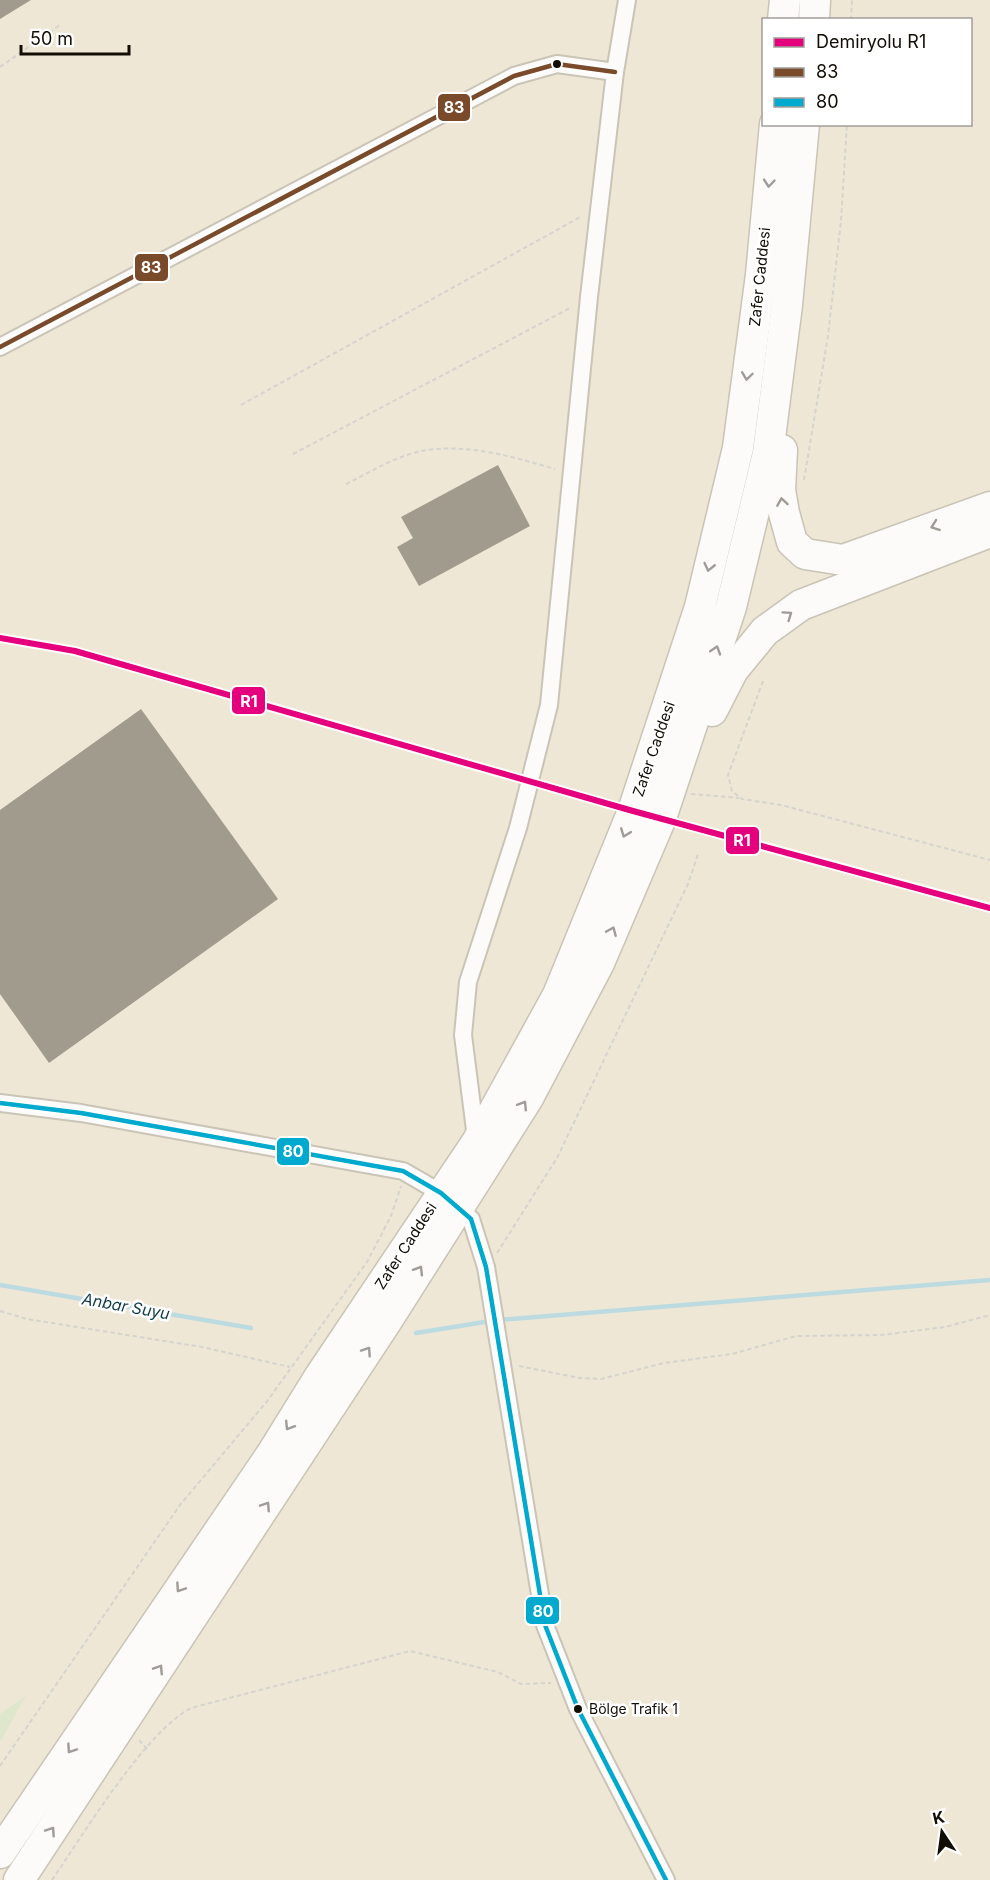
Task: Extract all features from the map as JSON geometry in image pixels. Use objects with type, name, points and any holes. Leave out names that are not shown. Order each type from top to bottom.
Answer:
[{"type":"highway","points":[[783,18],[784,0]]},
{"type":"highway","points":[[814,18],[815,0]]},
{"type":"highway","name":"Zafer Caddesi","points":[[450,1199],[477,1142],[558,995],[609,875],[656,746],[700,607],[738,448],[761,275],[774,126]]},
{"type":"highway","name":"Zafer Caddesi","points":[[333,1379],[450,1199],[528,1098],[599,963],[669,792],[730,607],[765,464],[787,305],[804,126]]},
{"type":"highway","points":[[787,305],[780,490],[792,542],[806,554],[843,560],[990,507]]},
{"type":"highway","points":[[687,739],[704,729],[733,670],[765,631],[801,605],[990,532]]},
{"type":"highway","points":[[0,1853],[273,1452],[333,1379]]},
{"type":"highway","points":[[19,1880],[333,1379]]},
{"type":"street","points":[[477,1142],[463,1035],[468,982],[518,828],[549,705],[589,297],[615,72],[627,0]]},
{"type":"street","points":[[0,347],[514,76],[557,64],[615,72]]},
{"type":"street","points":[[0,1103],[81,1113],[403,1172],[450,1199]]},
{"type":"street","name":"Zafer Caddesi","points":[[450,1199],[471,1219],[486,1267],[545,1625],[578,1709],[666,1880]]},
{"type":"path","points":[[851,18],[852,0]]},
{"type":"path","points":[[0,67],[60,25]]},
{"type":"path","points":[[784,513],[804,478],[816,418],[838,249],[847,126]]},
{"type":"path","points":[[241,405],[600,207]]},
{"type":"path","points":[[293,454],[589,297]]},
{"type":"path","points":[[346,484],[406,455],[441,451],[494,451],[572,474]]},
{"type":"path","points":[[742,799],[732,791],[728,775],[763,681]]},
{"type":"path","points":[[669,792],[781,805],[990,860]]},
{"type":"path","points":[[486,1267],[536,1195],[572,1130],[688,884],[698,854]]},
{"type":"path","points":[[0,1766],[180,1504],[268,1400],[367,1262],[391,1215],[403,1179],[403,1172]]},
{"type":"path","points":[[0,1311],[27,1319],[202,1347],[290,1367]]},
{"type":"path","points":[[501,1362],[580,1378],[602,1379],[647,1366],[732,1354],[796,1336],[881,1335],[945,1327],[990,1315]]},
{"type":"path","points":[[52,1880],[118,1784],[166,1725],[191,1708],[410,1651],[498,1672],[521,1684],[545,1685],[566,1679]]},
{"type":"green space","points":[[26,1696],[0,1742],[0,1714]]},
{"type":"building","points":[[0,0],[31,0],[0,19]]},
{"type":"building","points":[[498,465],[530,526],[419,586],[397,547],[413,538],[401,517]]},
{"type":"building","points":[[141,709],[278,899],[49,1063],[0,994],[0,810]]},
{"type":"waterway","points":[[499,1320],[990,1280]]},
{"type":"waterway","name":"Anbar Suyu","points":[[0,1285],[251,1328]]},
{"type":"waterway","points":[[416,1333],[491,1321]]},
{"type":"rail line","name":"R1","points":[[0,638],[75,651],[633,811],[990,908]]},
{"type":"transit line","name":"83","points":[[0,347],[514,76],[557,64],[615,72]]},
{"type":"transit line","name":"80","points":[[0,1103],[81,1113],[403,1171],[441,1193],[471,1219],[486,1267],[545,1625],[578,1709],[666,1880]]},
{"type":"place","name":"Bölge Trafik 1","points":[[578,1709]]}]
